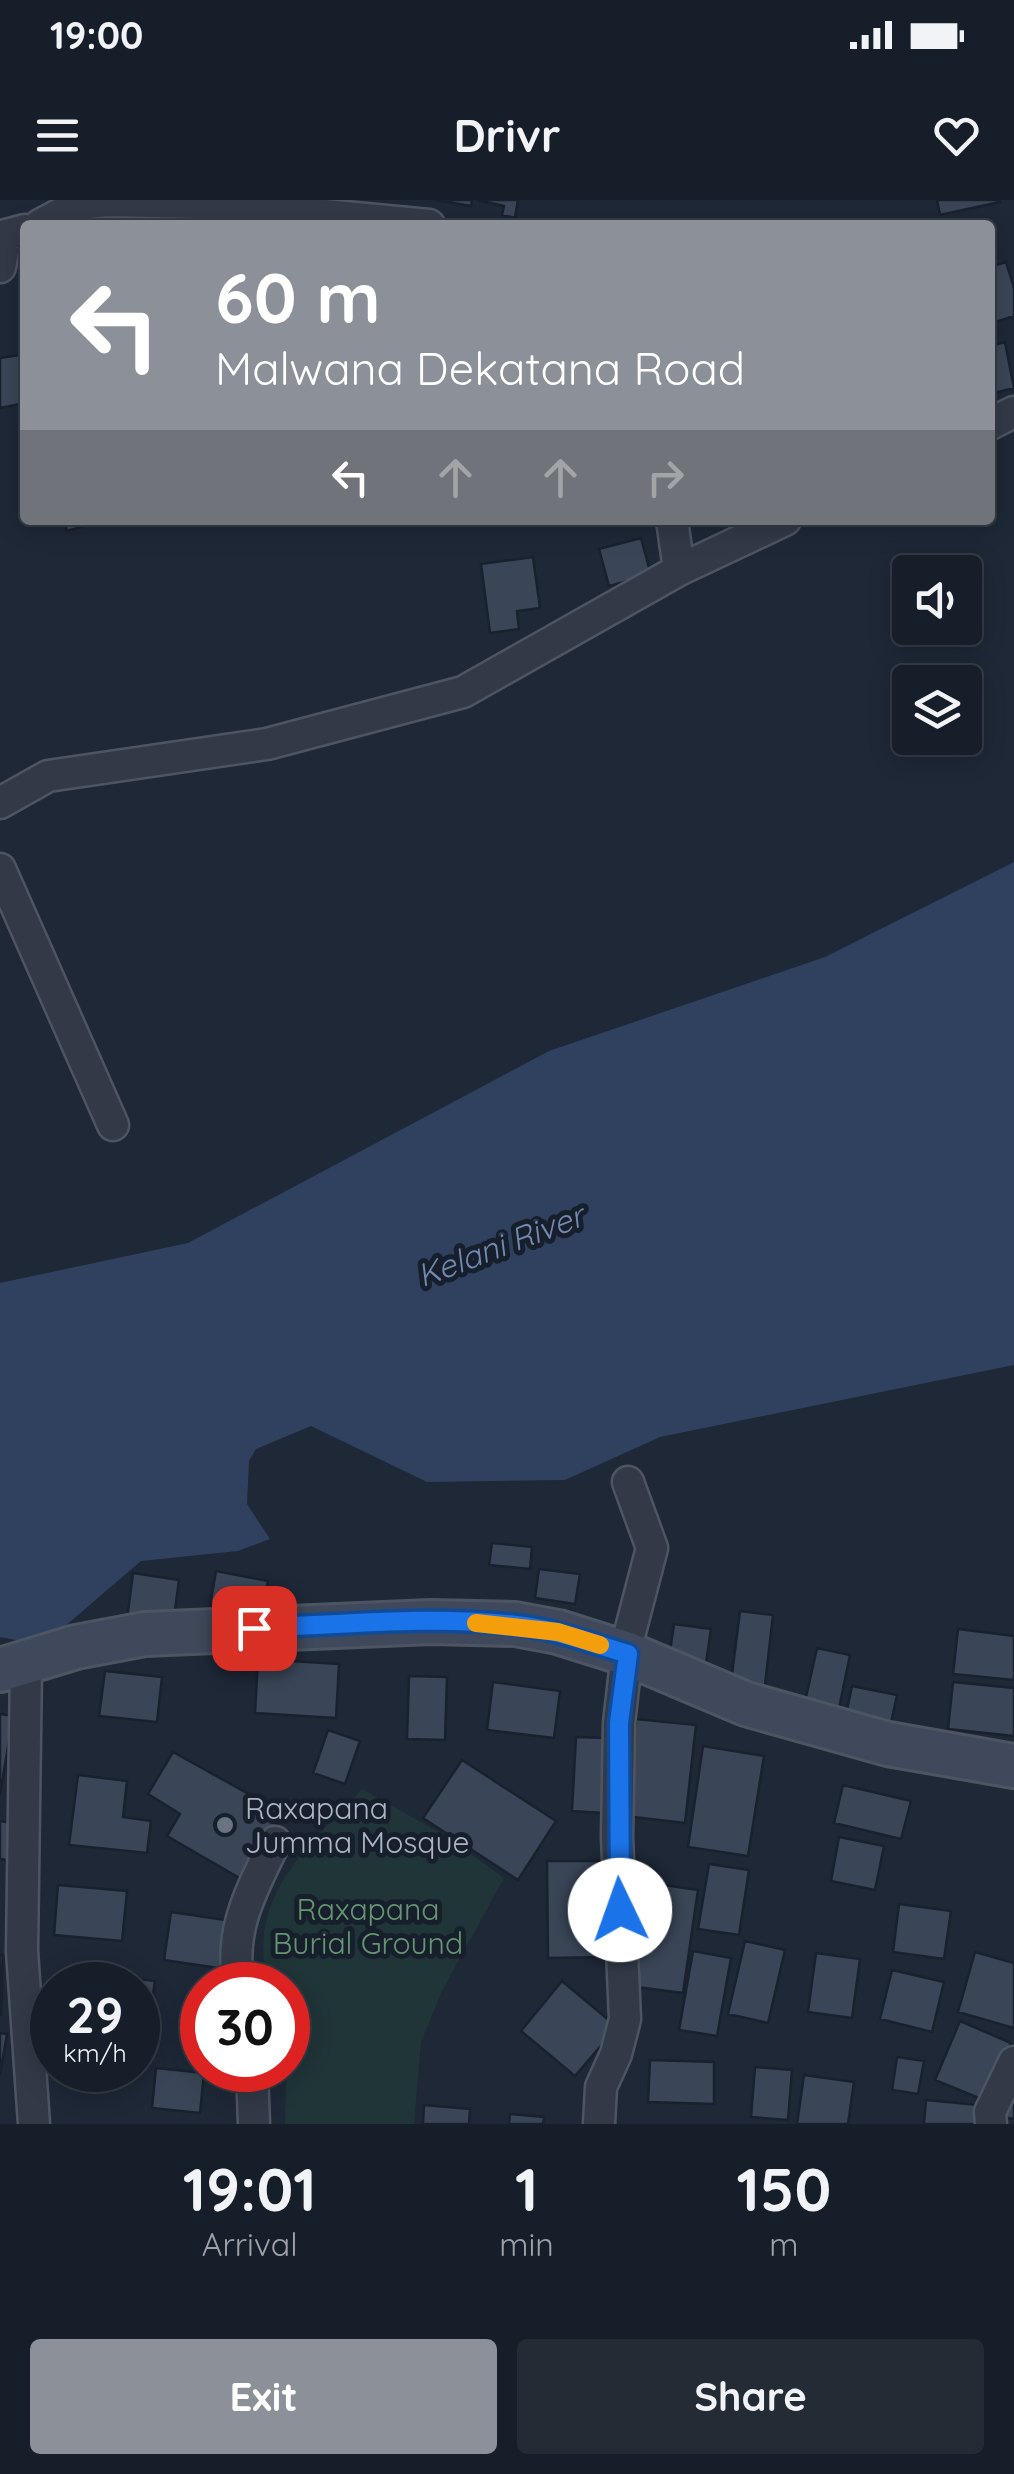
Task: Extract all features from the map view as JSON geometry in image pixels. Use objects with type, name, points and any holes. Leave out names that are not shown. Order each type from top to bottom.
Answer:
[{"type":"main road","points":[[13,1667],[76,1647],[145,1634],[431,1622],[514,1624],[558,1632],[628,1654],[746,1704],[888,1744],[1014,1766]]},
{"type":"street","points":[[49,220],[78,204],[158,214],[200,203],[377,220]]},
{"type":"street","points":[[0,267],[10,226]]},
{"type":"street","points":[[673,525],[678,570]]},
{"type":"street","points":[[0,803],[48,776],[267,744],[463,692],[678,570],[775,525]]},
{"type":"street","points":[[0,869],[114,1125]]},
{"type":"street","points":[[599,2124],[601,2087],[625,2020],[617,1837],[619,1723],[628,1654],[652,1548],[628,1482]]},
{"type":"street","points":[[13,1667],[22,1951],[34,2124]]},
{"type":"street","points":[[236,1962],[240,1912],[275,1842]]},
{"type":"street","points":[[991,2124],[990,2112],[1014,2062]]},
{"type":"street","points":[[253,2092],[254,2124]]},
{"type":"green space","name":"Raxapana Burial Ground","points":[[362,1789],[446,1836],[504,1878],[442,1991],[421,2042],[414,2124],[285,2124],[286,2092],[310,2092],[310,1962],[264,1962],[266,1925],[286,1876]]},
{"type":"water","name":"Kelani River","points":[[1014,862],[1014,1365],[660,1437],[565,1480],[427,1482],[311,1426],[256,1449],[249,1461],[247,1504],[270,1539],[238,1551],[141,1561],[43,1645],[0,1637],[0,1283],[188,1243],[549,1051],[825,957]]},
{"type":"building","points":[[436,200],[472,200],[471,206]]},
{"type":"building","points":[[477,200],[518,200],[515,218],[502,215],[504,206]]},
{"type":"building","points":[[937,200],[999,200],[1000,202],[940,215]]},
{"type":"building","points":[[1006,262],[1014,288],[1014,316],[995,322],[995,265]]},
{"type":"building","points":[[1005,342],[1014,388],[995,393],[995,345]]},
{"type":"building","points":[[20,355],[20,404],[0,408],[0,358]]},
{"type":"building","points":[[65,525],[88,525],[67,531]]},
{"type":"building","points":[[641,538],[651,575],[609,586],[599,549]]},
{"type":"building","points":[[533,557],[540,608],[517,611],[519,629],[490,633],[481,564]]},
{"type":"building","points":[[492,1543],[532,1547],[530,1569],[489,1565]]},
{"type":"building","points":[[539,1569],[580,1574],[575,1604],[535,1598]]},
{"type":"building","points":[[216,1571],[268,1581],[261,1615],[210,1605]]},
{"type":"building","points":[[133,1573],[179,1580],[173,1625],[127,1619]]},
{"type":"building","points":[[740,1611],[773,1615],[764,1694],[730,1690]]},
{"type":"building","points":[[674,1624],[711,1629],[706,1663],[669,1658]]},
{"type":"building","points":[[958,1629],[1014,1636],[1014,1680],[953,1674]]},
{"type":"building","points":[[817,1648],[850,1655],[836,1723],[802,1715]]},
{"type":"building","points":[[258,1659],[339,1664],[336,1718],[255,1713]]},
{"type":"building","points":[[105,1671],[162,1677],[157,1722],[99,1716]]},
{"type":"building","points":[[409,1676],[447,1677],[445,1740],[407,1739]]},
{"type":"building","points":[[493,1682],[560,1691],[554,1738],[487,1730]]},
{"type":"building","points":[[953,1682],[1014,1688],[1014,1736],[948,1729]]},
{"type":"building","points":[[852,1686],[897,1695],[890,1728],[845,1719]]},
{"type":"building","points":[[0,1714],[13,1716],[0,1795]]},
{"type":"building","points":[[636,1719],[696,1725],[685,1823],[625,1816]]},
{"type":"building","points":[[328,1730],[360,1741],[345,1784],[313,1773]]},
{"type":"building","points":[[576,1737],[608,1738],[604,1813],[572,1811]]},
{"type":"building","points":[[703,1746],[764,1756],[748,1856],[688,1847]]},
{"type":"building","name":"Raxapana Jumma Mosque","points":[[173,1752],[283,1813],[243,1880],[167,1836],[180,1814],[148,1794]]},
{"type":"building","points":[[462,1760],[556,1821],[518,1880],[423,1818]]},
{"type":"building","points":[[78,1775],[127,1781],[123,1817],[151,1821],[147,1853],[69,1845]]},
{"type":"building","points":[[843,1785],[911,1801],[901,1839],[834,1823]]},
{"type":"building","points":[[0,1821],[13,1823],[8,1860],[0,1859]]},
{"type":"building","points":[[839,1837],[884,1846],[875,1890],[831,1881]]},
{"type":"building","points":[[547,1861],[609,1861],[610,1957],[548,1958]]},
{"type":"building","points":[[709,1864],[749,1870],[739,1935],[698,1929]]},
{"type":"building","points":[[644,1882],[698,1890],[683,1993],[629,1986]]},
{"type":"building","points":[[58,1885],[127,1891],[122,1941],[54,1935]]},
{"type":"building","points":[[899,1904],[951,1911],[944,1959],[893,1952]]},
{"type":"building","points":[[171,1912],[232,1921],[226,1962],[164,1960]]},
{"type":"building","points":[[745,1941],[785,1950],[768,2023],[728,2014]]},
{"type":"building","points":[[693,1951],[731,1958],[717,2036],[679,2030]]},
{"type":"building","points":[[975,1952],[1014,1963],[1014,2028],[958,2012]]},
{"type":"building","points":[[816,1953],[860,1959],[852,2018],[808,2012]]},
{"type":"building","points":[[3,1955],[1,2015],[0,2015]]},
{"type":"building","points":[[892,1970],[944,1982],[932,2032],[880,2019]]},
{"type":"building","points":[[562,1981],[617,2027],[575,2076],[521,2031]]},
{"type":"building","points":[[960,2021],[1011,2043],[986,2101],[935,2080]]},
{"type":"building","points":[[0,2033],[7,2034],[0,2075]]},
{"type":"building","points":[[897,2057],[924,2061],[918,2094],[892,2090]]},
{"type":"building","points":[[650,2060],[714,2062],[714,2104],[648,2102]]},
{"type":"building","points":[[755,2067],[792,2070],[788,2120],[751,2117]]},
{"type":"building","points":[[160,2068],[180,2070],[180,2092],[202,2092],[200,2113],[152,2108],[154,2092],[160,2092]]},
{"type":"building","points":[[1014,2072],[1014,2119],[1002,2117]]},
{"type":"building","points":[[804,2075],[854,2082],[848,2124],[797,2124]]},
{"type":"building","points":[[926,2100],[978,2105],[976,2124],[924,2124]]},
{"type":"building","points":[[424,2105],[470,2109],[469,2124],[423,2124]]},
{"type":"building","points":[[510,2114],[544,2117],[543,2124],[509,2124]]},
{"type":"slow traffic","points":[[476,1623],[514,1624],[600,1645]]},
{"type":"place","name":"Raxapana Jumma Mosque","points":[[225,1825]]},
{"type":"route","points":[[254,1628],[431,1622],[514,1624],[558,1632],[628,1654],[619,1723],[620,1910]]}]
